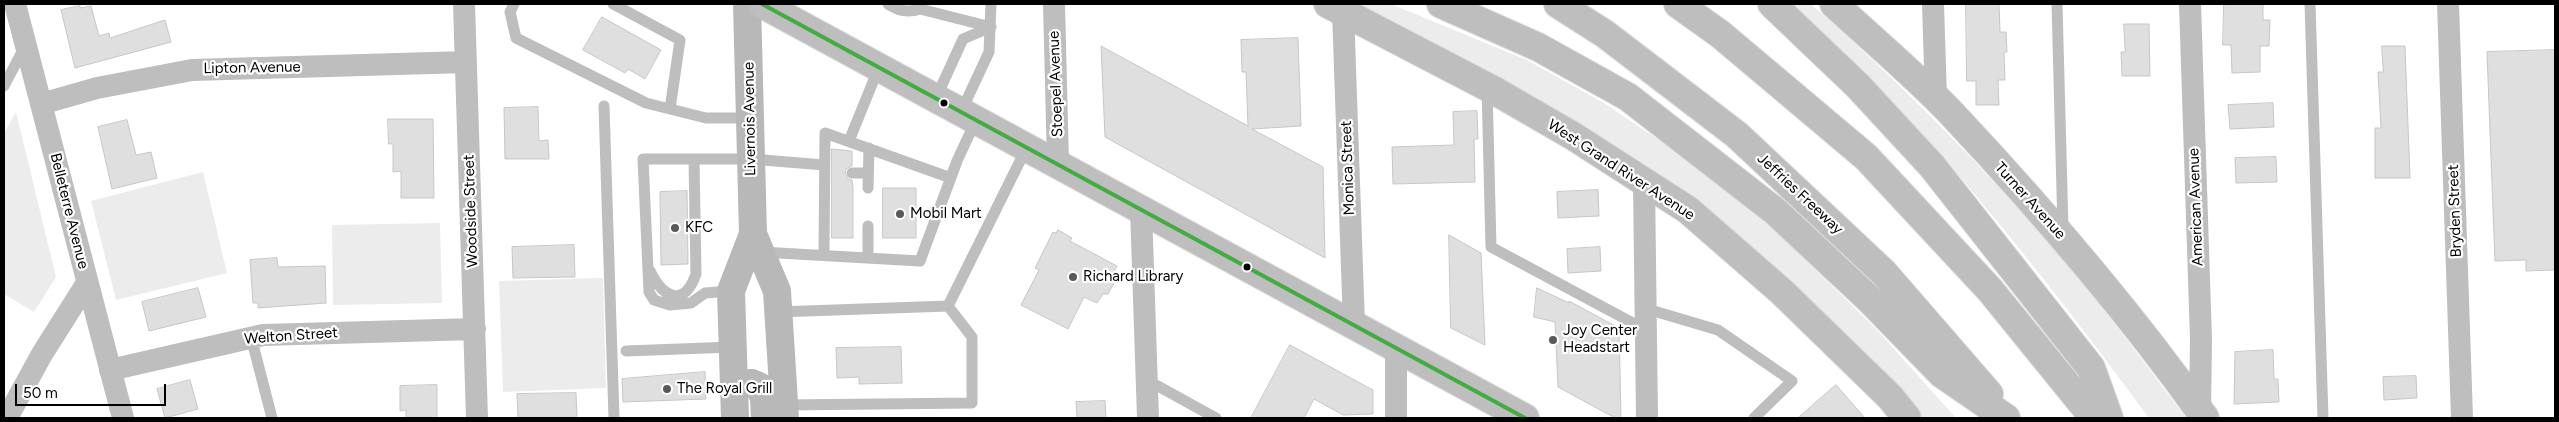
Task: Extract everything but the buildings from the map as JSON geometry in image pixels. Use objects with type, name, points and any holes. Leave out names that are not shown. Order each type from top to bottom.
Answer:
[{"type":"main road","name":"Livernois Avenue","points":[[747,4],[751,158],[757,243],[777,291],[778,414]]},
{"type":"main road","points":[[762,4],[1525,418]]},
{"type":"main road","points":[[1441,4],[1538,47],[1628,97],[1776,212],[1870,300],[1942,374],[2006,418]]},
{"type":"main road","name":"Jeffries Freeway","points":[[1558,4],[1605,34],[1737,135],[1884,273],[2010,418]]},
{"type":"main road","points":[[1678,4],[1742,52],[1866,157],[1990,290],[2094,418]]},
{"type":"main road","points":[[1772,4],[1858,86],[1944,181],[2091,368],[2109,418]]},
{"type":"main road","name":"Turner Avenue","points":[[1834,4],[1936,99],[2063,238],[2145,336],[2203,415]]},
{"type":"main road","name":"West Grand River Avenue","points":[[1336,8],[1487,87],[1573,136],[1688,210],[1782,292],[1890,397],[1907,418]]},
{"type":"main road","name":"Livernois Avenue","points":[[735,418],[731,291],[757,243]]},
{"type":"main road","points":[[734,384],[752,383],[759,386],[764,398],[778,414]]},
{"type":"street","name":"Belleterre Avenue","points":[[15,4],[122,418]]},
{"type":"street","name":"Woodside Street","points":[[464,4],[477,418]]},
{"type":"street","name":"Stoepel Avenue","points":[[1054,4],[1058,164]]},
{"type":"street","points":[[1932,4],[1936,99]]},
{"type":"street","name":"American Avenue","points":[[2190,4],[2203,415]]},
{"type":"street","name":"Bryden Street","points":[[2448,4],[2462,418]]},
{"type":"street","name":"Monica Street","points":[[1336,8],[1354,325]]},
{"type":"street","name":"Lipton Avenue","points":[[42,104],[97,88],[192,70],[466,62]]},
{"type":"street","points":[[1644,182],[1647,418]]},
{"type":"street","points":[[1141,209],[1148,418]]},
{"type":"street","points":[[7,418],[42,354],[87,283]]},
{"type":"street","name":"Welton Street","points":[[110,370],[251,337],[475,329]]},
{"type":"street","points":[[1396,349],[1396,418]]},
{"type":"lane","points":[[514,4],[510,12],[516,38],[646,103],[706,118],[750,118]]},
{"type":"lane","points":[[613,4],[680,40],[670,109]]},
{"type":"lane","points":[[888,4],[896,9],[910,12],[920,9],[991,27]]},
{"type":"lane","points":[[757,243],[824,254],[920,261],[951,178],[968,116],[989,52],[991,4]]},
{"type":"lane","points":[[2057,4],[2063,238]]},
{"type":"lane","points":[[2310,4],[2323,418]]},
{"type":"lane","points":[[936,99],[963,39],[991,27]]},
{"type":"lane","points":[[4,86],[26,45]]},
{"type":"lane","points":[[849,142],[879,67]]},
{"type":"lane","points":[[1487,87],[1491,247],[1646,319],[1718,330],[1792,381],[1754,418]]},
{"type":"lane","points":[[604,106],[614,418]]},
{"type":"lane","points":[[824,254],[827,220],[825,133],[951,178]]},
{"type":"lane","points":[[868,188],[869,148]]},
{"type":"lane","points":[[948,306],[1027,148]]},
{"type":"lane","points":[[731,291],[705,293],[691,303],[670,305],[654,300],[649,292],[642,159],[751,158],[826,171]]},
{"type":"lane","points":[[647,266],[657,286],[669,295],[680,296],[691,288],[696,274],[694,159]]},
{"type":"lane","points":[[852,173],[868,173]]},
{"type":"lane","points":[[868,226],[868,257]]},
{"type":"lane","points":[[778,312],[948,306]]},
{"type":"lane","points":[[778,414],[972,403],[972,337],[948,306]]},
{"type":"lane","points":[[251,337],[272,418]]},
{"type":"lane","points":[[626,351],[733,347]]},
{"type":"lane","points":[[1146,380],[1216,418]]},
{"type":"shaded area","points":[[1343,4],[1391,4],[1527,60],[1604,103],[1681,155],[1776,231],[1877,330],[1956,418],[1920,418],[1869,359],[1772,264],[1685,195]]},
{"type":"shaded area","points":[[1791,4],[1811,4],[1906,92],[1996,184],[2088,289],[2186,418],[2149,418],[2051,289],[1948,163],[1891,102]]},
{"type":"shaded area","points":[[16,112],[56,277],[34,312],[4,294],[4,133]]},
{"type":"shaded area","points":[[203,172],[227,273],[116,300],[91,201]]},
{"type":"shaded area","points":[[440,223],[442,303],[333,305],[332,225]]},
{"type":"shaded area","points":[[603,278],[606,388],[503,392],[499,281]]},
{"type":"transit line","points":[[762,4],[1525,418]]},
{"type":"place","name":"Mobil Mart","points":[[900,214]]},
{"type":"place","name":"KFC","points":[[675,228]]},
{"type":"place","name":"Richard Library","points":[[1073,277]]},
{"type":"place","name":"Joy Center Headstart","points":[[1553,340]]},
{"type":"place","name":"The Royal Grill","points":[[667,389]]}]
